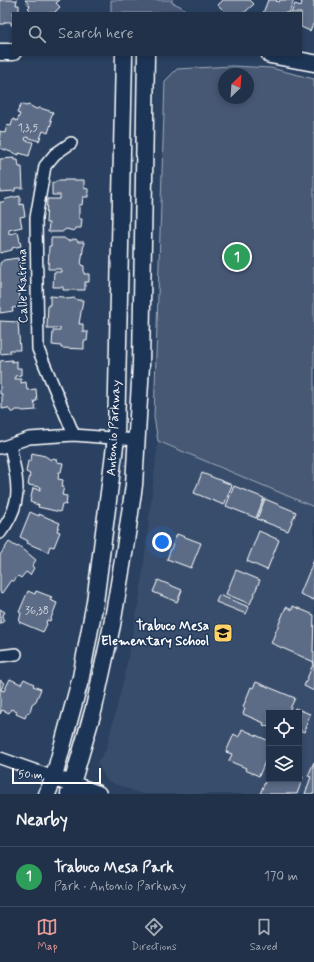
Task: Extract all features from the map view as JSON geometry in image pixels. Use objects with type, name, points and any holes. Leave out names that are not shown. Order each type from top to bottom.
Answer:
[{"type":"main road","points":[[0,52],[12,52]]},
{"type":"main road","name":"Antonio Parkway","points":[[47,794],[54,777],[81,677],[95,602],[116,438],[124,56]]},
{"type":"main road","name":"Antonio Parkway","points":[[71,789],[94,708],[112,625],[134,485],[141,365],[146,56]]},
{"type":"main road","points":[[276,56],[314,63]]},
{"type":"main road","points":[[54,777],[71,789],[98,794]]},
{"type":"street","name":"Calle Katrina","points":[[70,143],[54,154],[45,166],[36,218],[36,248],[38,349],[74,434]]},
{"type":"street","points":[[0,533],[8,523],[16,506],[18,484],[5,447],[29,438],[74,434],[137,440]]},
{"type":"street","points":[[0,656],[16,654]]},
{"type":"street","points":[[0,758],[54,777]]},
{"type":"shaded area","points":[[111,0],[173,0],[171,2],[188,12],[111,12]]},
{"type":"shaded area","points":[[232,66],[271,68],[314,79],[314,507],[158,441],[154,417],[165,81],[177,69]]},
{"type":"shaded area","name":"Trabuco Mesa Elementary School","points":[[158,441],[314,507],[314,794],[142,794],[107,781],[97,762],[106,750],[124,678],[141,589]]},
{"type":"building","points":[[0,0],[17,0],[16,5],[19,5],[19,12],[12,12],[12,25],[11,22],[0,24]]},
{"type":"building","points":[[25,0],[60,0],[56,3],[60,7],[55,12],[32,12],[28,8],[30,6]]},
{"type":"building","points":[[223,0],[250,0],[254,4],[245,12],[225,12],[218,5]]},
{"type":"building","points":[[268,0],[277,0],[276,1],[279,2],[280,0],[294,0],[289,12],[263,12]]},
{"type":"building","points":[[298,0],[314,0],[314,22],[310,31],[302,27],[302,12],[291,12],[295,4],[301,6],[302,2]]},
{"type":"building","points":[[21,104],[26,106],[29,105],[36,109],[40,108],[53,112],[48,133],[43,131],[39,141],[26,137],[25,140],[33,142],[29,156],[19,153],[19,155],[0,148],[0,131],[5,133],[7,125],[11,126],[13,119],[17,121],[20,114],[17,113]]},
{"type":"building","points":[[14,158],[14,160],[18,160],[19,167],[22,167],[23,188],[15,188],[15,191],[0,192],[0,159]]},
{"type":"building","points":[[64,180],[84,180],[84,188],[88,189],[88,197],[83,197],[82,205],[79,205],[79,219],[82,219],[81,228],[75,228],[74,231],[66,229],[62,232],[48,232],[49,223],[46,223],[47,199],[60,199],[60,195],[52,195],[52,183]]},
{"type":"building","points":[[20,196],[20,205],[23,204],[25,216],[20,217],[22,227],[9,230],[9,234],[18,232],[21,246],[0,253],[0,202]]},
{"type":"building","points":[[51,238],[64,238],[68,241],[76,239],[78,242],[84,242],[81,265],[84,266],[84,274],[89,274],[89,282],[85,282],[85,290],[63,290],[63,287],[53,287],[54,272],[61,272],[61,269],[48,269],[49,246],[51,246]]},
{"type":"building","points":[[18,258],[19,265],[21,265],[24,289],[19,290],[21,307],[12,308],[13,311],[0,313],[0,263],[4,260]]},
{"type":"building","points":[[50,296],[83,300],[79,324],[83,324],[83,332],[88,332],[87,341],[84,341],[84,349],[61,348],[61,346],[52,345],[53,331],[60,331],[60,328],[47,328]]},
{"type":"building","points":[[0,321],[18,322],[20,350],[10,350],[10,353],[0,354]]},
{"type":"building","points":[[12,360],[12,362],[17,361],[17,368],[21,368],[21,375],[15,376],[15,379],[21,379],[21,383],[26,382],[27,390],[36,389],[37,401],[34,401],[36,410],[16,410],[11,412],[8,408],[2,409],[2,394],[0,394],[0,361]]},
{"type":"building","points":[[32,453],[45,456],[51,460],[53,458],[56,459],[57,462],[63,463],[58,479],[63,480],[62,487],[64,487],[62,495],[67,496],[66,505],[62,504],[60,512],[38,507],[39,504],[30,502],[33,488],[40,490],[41,487],[28,485],[30,474],[26,472],[28,461],[31,461]]},
{"type":"building","points":[[202,473],[232,485],[224,505],[194,493]]},
{"type":"building","points":[[234,486],[264,498],[256,518],[226,506]]},
{"type":"building","points":[[265,499],[296,512],[288,531],[257,519]]},
{"type":"building","points":[[30,512],[39,516],[39,514],[60,523],[57,531],[60,532],[54,547],[50,546],[48,552],[27,543],[28,541],[20,537]]},
{"type":"building","points":[[259,531],[279,540],[267,570],[247,561]]},
{"type":"building","points":[[177,534],[201,543],[191,568],[167,559]]},
{"type":"building","points":[[9,542],[17,547],[18,545],[36,560],[32,566],[34,568],[30,575],[26,572],[21,578],[18,576],[13,582],[11,580],[2,593],[0,592],[0,555]]},
{"type":"building","points":[[314,560],[314,600],[300,594]]},
{"type":"building","points":[[236,570],[260,580],[250,604],[226,594]]},
{"type":"building","points":[[158,580],[182,590],[177,602],[153,592]]},
{"type":"building","points":[[28,591],[35,594],[36,591],[52,597],[50,600],[57,603],[50,621],[47,620],[47,624],[43,632],[19,622],[21,613],[19,612]]},
{"type":"building","points":[[219,595],[249,607],[246,614],[216,602]]},
{"type":"building","points":[[293,606],[314,615],[314,662],[271,643],[286,607],[292,610]]},
{"type":"building","points":[[0,609],[5,612],[2,617],[4,620],[2,623],[0,623]]},
{"type":"building","points":[[314,662],[314,691],[304,686]]},
{"type":"building","points":[[10,679],[21,684],[24,679],[34,684],[33,686],[41,689],[36,701],[32,704],[30,712],[27,713],[25,718],[16,714],[17,712],[11,709],[9,713],[2,710],[0,714],[0,680],[4,683],[1,690],[4,691]]},
{"type":"building","points":[[256,682],[295,698],[289,710],[266,710],[266,726],[263,725],[264,723],[243,714],[245,708],[243,707],[251,687],[253,688]]},
{"type":"building","points":[[302,711],[310,714],[304,732],[302,731]]},
{"type":"building","points":[[242,729],[266,740],[266,759],[259,776],[245,770],[246,768],[229,761],[232,754],[226,752],[234,734],[239,737]]},
{"type":"building","points":[[314,762],[314,794],[305,794],[311,777],[308,776]]},
{"type":"building","points":[[266,779],[266,782],[301,782],[297,794],[260,794]]},
{"type":"place","name":"Trabuco Mesa Park","points":[[237,257]]},
{"type":"place","name":"Trabuco Mesa Elementary School","points":[[223,633]]}]
